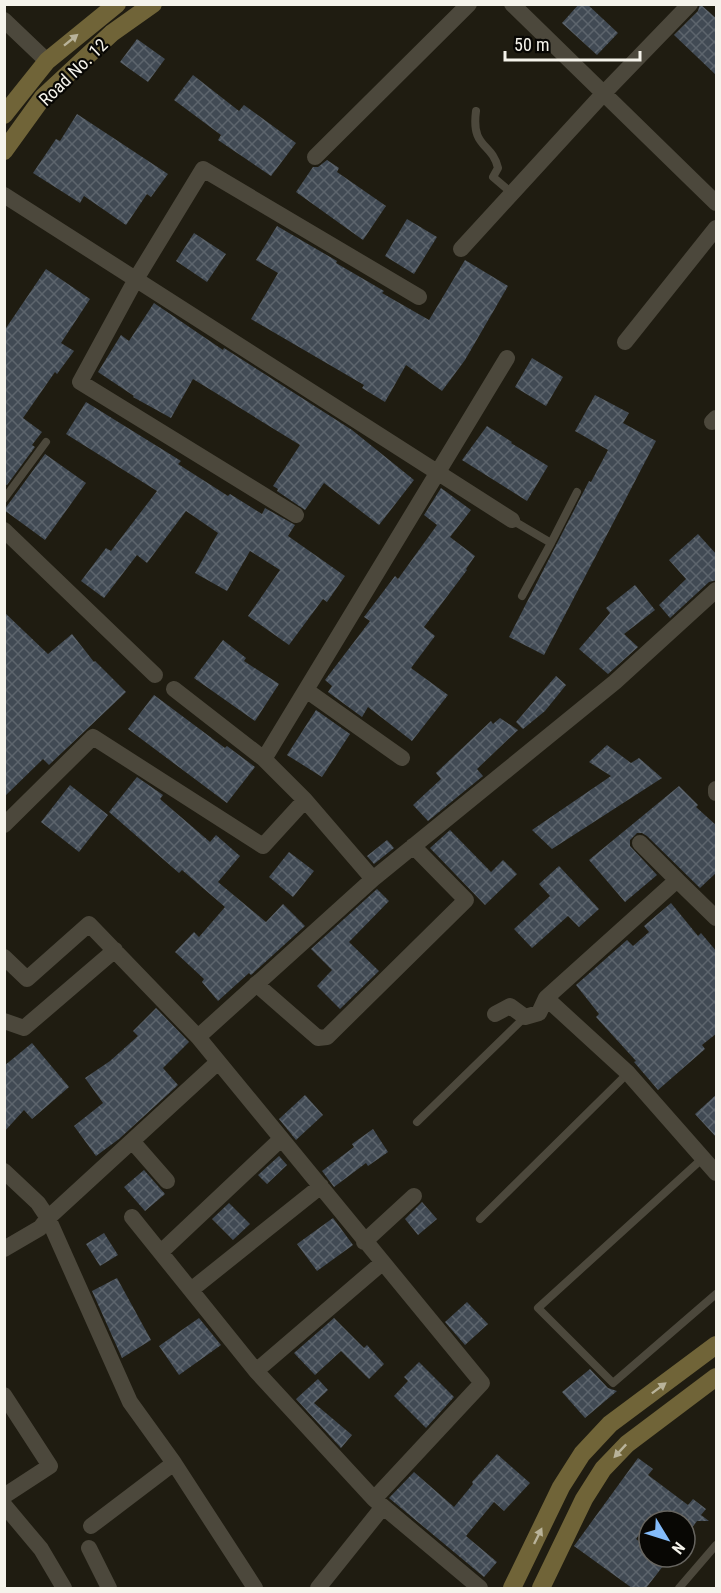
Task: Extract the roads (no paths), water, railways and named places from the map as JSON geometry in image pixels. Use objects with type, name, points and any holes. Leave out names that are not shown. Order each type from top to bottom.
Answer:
[{"type":"main road","points":[[4,115],[47,60],[117,4]]},
{"type":"main road","name":"Road No. 12","points":[[4,151],[43,98],[112,33],[153,4]]},
{"type":"main road","points":[[512,1588],[561,1487],[582,1454],[610,1424],[717,1345]]},
{"type":"main road","points":[[541,1588],[584,1499],[603,1469],[627,1444],[717,1377]]},
{"type":"street","points":[[315,158],[469,4]]},
{"type":"street","points":[[512,4],[717,203]]},
{"type":"street","points":[[461,249],[603,94],[690,4]]},
{"type":"street","points":[[4,20],[47,60]]},
{"type":"street","points":[[296,515],[80,382],[136,279],[203,170],[419,297]]},
{"type":"street","points":[[4,195],[512,520]]},
{"type":"street","points":[[625,342],[717,228]]},
{"type":"street","points":[[264,759],[507,358]]},
{"type":"street","points":[[4,530],[155,675]]},
{"type":"street","points":[[198,1037],[373,879],[615,682],[717,590]]},
{"type":"street","points":[[174,689],[264,759],[305,800],[373,879]]},
{"type":"street","points":[[306,690],[402,758]]},
{"type":"street","points":[[4,825],[93,736],[263,846],[305,800]]},
{"type":"street","points":[[640,843],[717,918]]},
{"type":"street","points":[[256,984],[318,1038],[327,1036],[466,900],[413,846]]},
{"type":"street","points":[[495,1014],[510,1006],[525,1017],[539,1013],[546,998],[677,880]]},
{"type":"street","points":[[4,957],[27,979],[89,924],[198,1037],[482,1383],[378,1503],[318,1588]]},
{"type":"street","points":[[4,1021],[24,1028],[115,950]]},
{"type":"street","points":[[546,998],[628,1073],[717,1173]]},
{"type":"street","points":[[4,1249],[40,1228],[48,1218],[219,1062]]},
{"type":"street","points":[[161,1252],[281,1139]]},
{"type":"street","points":[[132,1141],[167,1181]]},
{"type":"street","points":[[4,1171],[38,1203],[48,1218],[130,1402],[174,1463],[255,1588]]},
{"type":"street","points":[[191,1290],[321,1186]]},
{"type":"street","points":[[364,1242],[414,1196]]},
{"type":"street","points":[[132,1217],[256,1371],[378,1503],[480,1588]]},
{"type":"street","points":[[256,1371],[382,1263]]},
{"type":"street","points":[[4,1395],[50,1466],[4,1496]]},
{"type":"street","points":[[92,1526],[174,1463]]},
{"type":"street","points":[[4,1505],[41,1549],[64,1588]]},
{"type":"street","points":[[89,1548],[109,1588]]},
{"type":"lane","points":[[476,111],[476,135],[482,146],[496,159],[498,168],[493,177],[513,194]]},
{"type":"lane","points":[[4,499],[46,442]]},
{"type":"lane","points":[[522,596],[577,492]]},
{"type":"lane","points":[[512,520],[551,543]]},
{"type":"lane","points":[[417,1122],[525,1017]]},
{"type":"lane","points":[[480,1219],[628,1073]]},
{"type":"lane","points":[[703,1158],[538,1308],[613,1383],[717,1294]]},
{"type":"lane","points":[[679,1588],[717,1545]]}]
